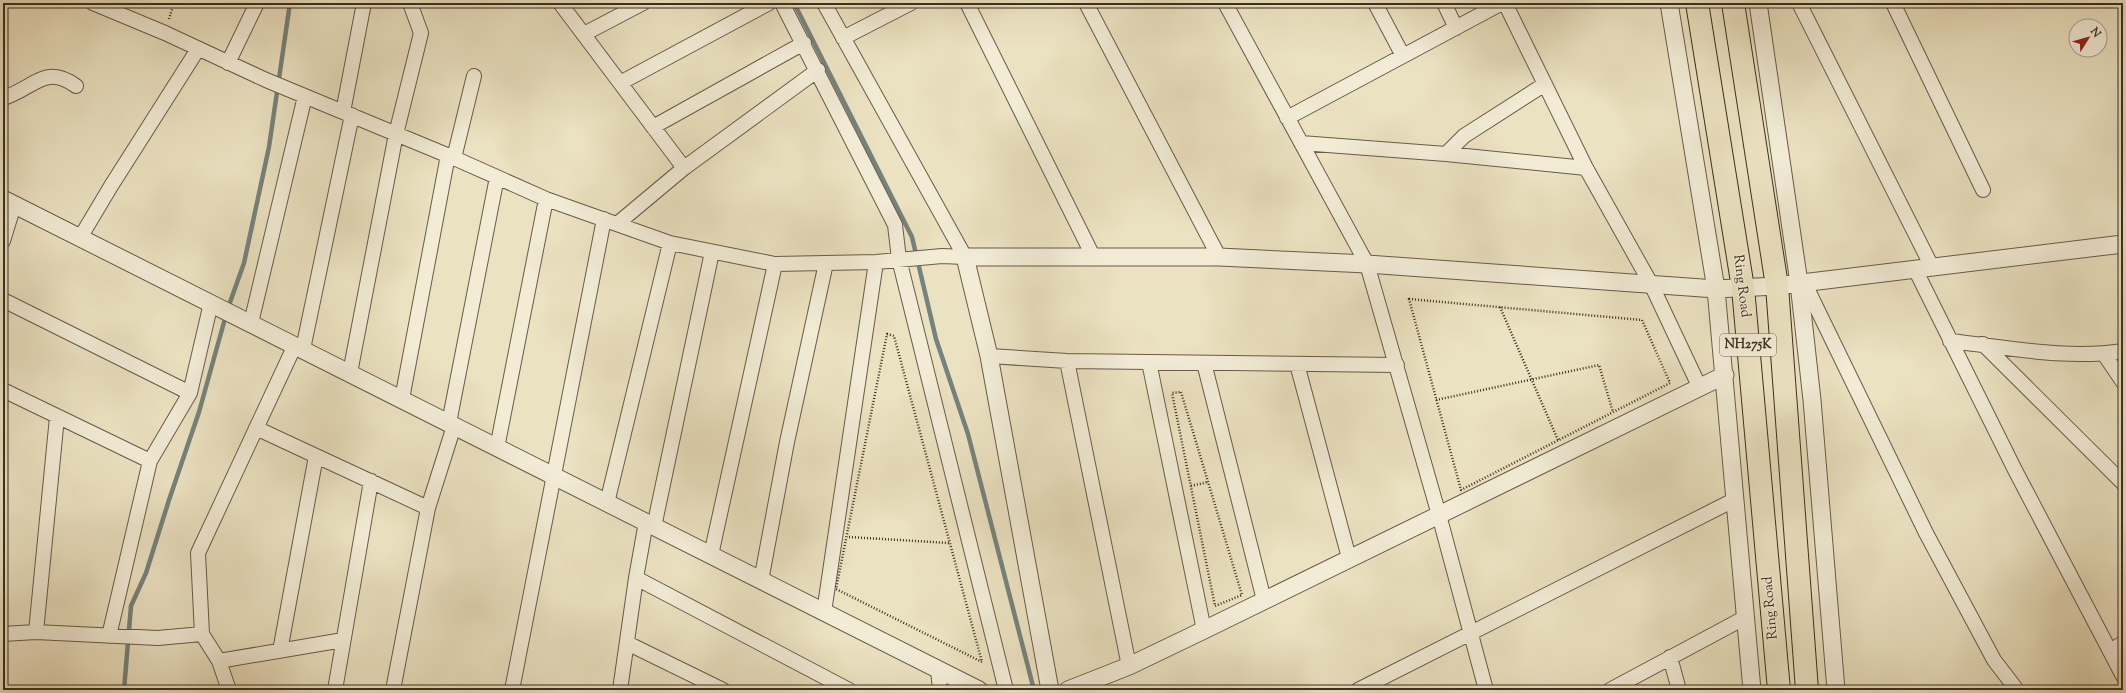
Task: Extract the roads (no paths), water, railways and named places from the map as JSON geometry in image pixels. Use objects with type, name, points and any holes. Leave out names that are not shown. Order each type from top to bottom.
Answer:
[{"type":"highway","name":"Ring Road","points":[[1697,3],[1743,288],[1779,690]]},
{"type":"highway","name":"Ring Road","points":[[1733,3],[1777,286],[1807,690]]},
{"type":"street","points":[[94,3],[266,80],[451,157],[546,199],[670,243],[775,264],[876,262],[942,256],[1219,257],[1367,264],[1716,289],[1777,286],[2123,244]]},
{"type":"street","points":[[228,63],[257,3]]},
{"type":"street","points":[[229,690],[219,661],[202,634],[198,553],[256,428],[299,347],[347,114],[364,3]]},
{"type":"street","points":[[350,373],[396,134],[421,33],[410,3]]},
{"type":"street","points":[[560,3],[684,168]]},
{"type":"street","points":[[584,34],[643,3]]},
{"type":"street","points":[[620,83],[769,3]]},
{"type":"street","points":[[782,3],[818,70],[896,225],[1006,690]]},
{"type":"street","points":[[824,3],[965,257],[988,356],[1050,690]]},
{"type":"street","points":[[843,38],[911,3]]},
{"type":"street","points":[[967,3],[1093,256]]},
{"type":"street","points":[[1086,3],[1219,257]]},
{"type":"street","points":[[1225,3],[1367,264],[1439,515],[1486,690]]},
{"type":"street","points":[[1375,3],[1402,56]]},
{"type":"street","points":[[1444,3],[1456,28]]},
{"type":"street","points":[[1288,118],[1503,3],[1586,168],[1651,284],[1700,388]]},
{"type":"street","points":[[1661,3],[1672,25]]},
{"type":"street","points":[[1669,3],[1716,289],[1725,375],[1734,500],[1752,690]]},
{"type":"street","points":[[1758,3],[1802,283],[1836,690]]},
{"type":"street","points":[[1799,3],[1932,267]]},
{"type":"street","points":[[1893,3],[1982,190]]},
{"type":"street","points":[[653,127],[804,43]]},
{"type":"street","points":[[80,238],[111,186],[198,49]]},
{"type":"street","points":[[512,690],[553,476],[610,222],[818,70]]},
{"type":"street","points":[[3,98],[50,76],[66,79],[76,86]]},
{"type":"street","points":[[402,399],[451,157],[474,76]]},
{"type":"street","points":[[1446,154],[1464,136],[1545,84]]},
{"type":"street","points":[[246,321],[301,94]]},
{"type":"street","points":[[1301,143],[1446,154],[1586,168]]},
{"type":"street","points":[[393,690],[428,508],[452,424],[497,177]]},
{"type":"street","points":[[497,448],[546,199]]},
{"type":"street","points":[[3,241],[8,202],[979,690]]},
{"type":"street","points":[[607,503],[670,243]]},
{"type":"street","points":[[620,690],[636,578],[650,525],[712,252]]},
{"type":"street","points":[[824,612],[876,262]]},
{"type":"street","points":[[761,580],[787,442],[826,263]]},
{"type":"street","points":[[711,555],[775,264]]},
{"type":"street","points":[[1915,269],[1950,341],[2123,676]]},
{"type":"street","points":[[1802,283],[1926,533],[1994,660],[2017,690]]},
{"type":"street","points":[[3,300],[190,393]]},
{"type":"street","points":[[109,636],[150,461],[190,393],[214,305]]},
{"type":"street","points":[[1950,341],[2064,353],[2104,354],[2123,351]]},
{"type":"street","points":[[1983,344],[2123,483]]},
{"type":"street","points":[[2104,354],[2123,382]]},
{"type":"street","points":[[988,356],[1067,361],[1397,365]]},
{"type":"street","points":[[1067,361],[1129,666]]},
{"type":"street","points":[[1149,362],[1204,630]]},
{"type":"street","points":[[1204,363],[1264,600]]},
{"type":"street","points":[[1297,364],[1349,558]]},
{"type":"street","points":[[1068,690],[1129,666],[1725,375]]},
{"type":"street","points":[[3,390],[150,461]]},
{"type":"street","points":[[36,632],[57,417]]},
{"type":"street","points":[[256,428],[428,508]]},
{"type":"street","points":[[280,651],[316,456]]},
{"type":"street","points":[[334,690],[371,481]]},
{"type":"street","points":[[1358,690],[1734,500]]},
{"type":"street","points":[[636,578],[849,690]]},
{"type":"street","points":[[1610,690],[1746,616]]},
{"type":"street","points":[[3,634],[36,632],[158,638],[202,634]]},
{"type":"street","points":[[219,661],[343,640]]},
{"type":"street","points":[[627,643],[723,690]]},
{"type":"street","points":[[2110,651],[2123,643]]},
{"type":"street","points":[[1670,657],[1679,690]]},
{"type":"street","points":[[938,670],[940,690]]},
{"type":"waterway","points":[[228,308],[244,263],[269,147],[290,3]]},
{"type":"waterway","points":[[794,3],[912,237],[936,339],[968,434],[1034,690]]},
{"type":"waterway","points":[[124,690],[131,606],[146,573],[199,412],[226,315]]}]
